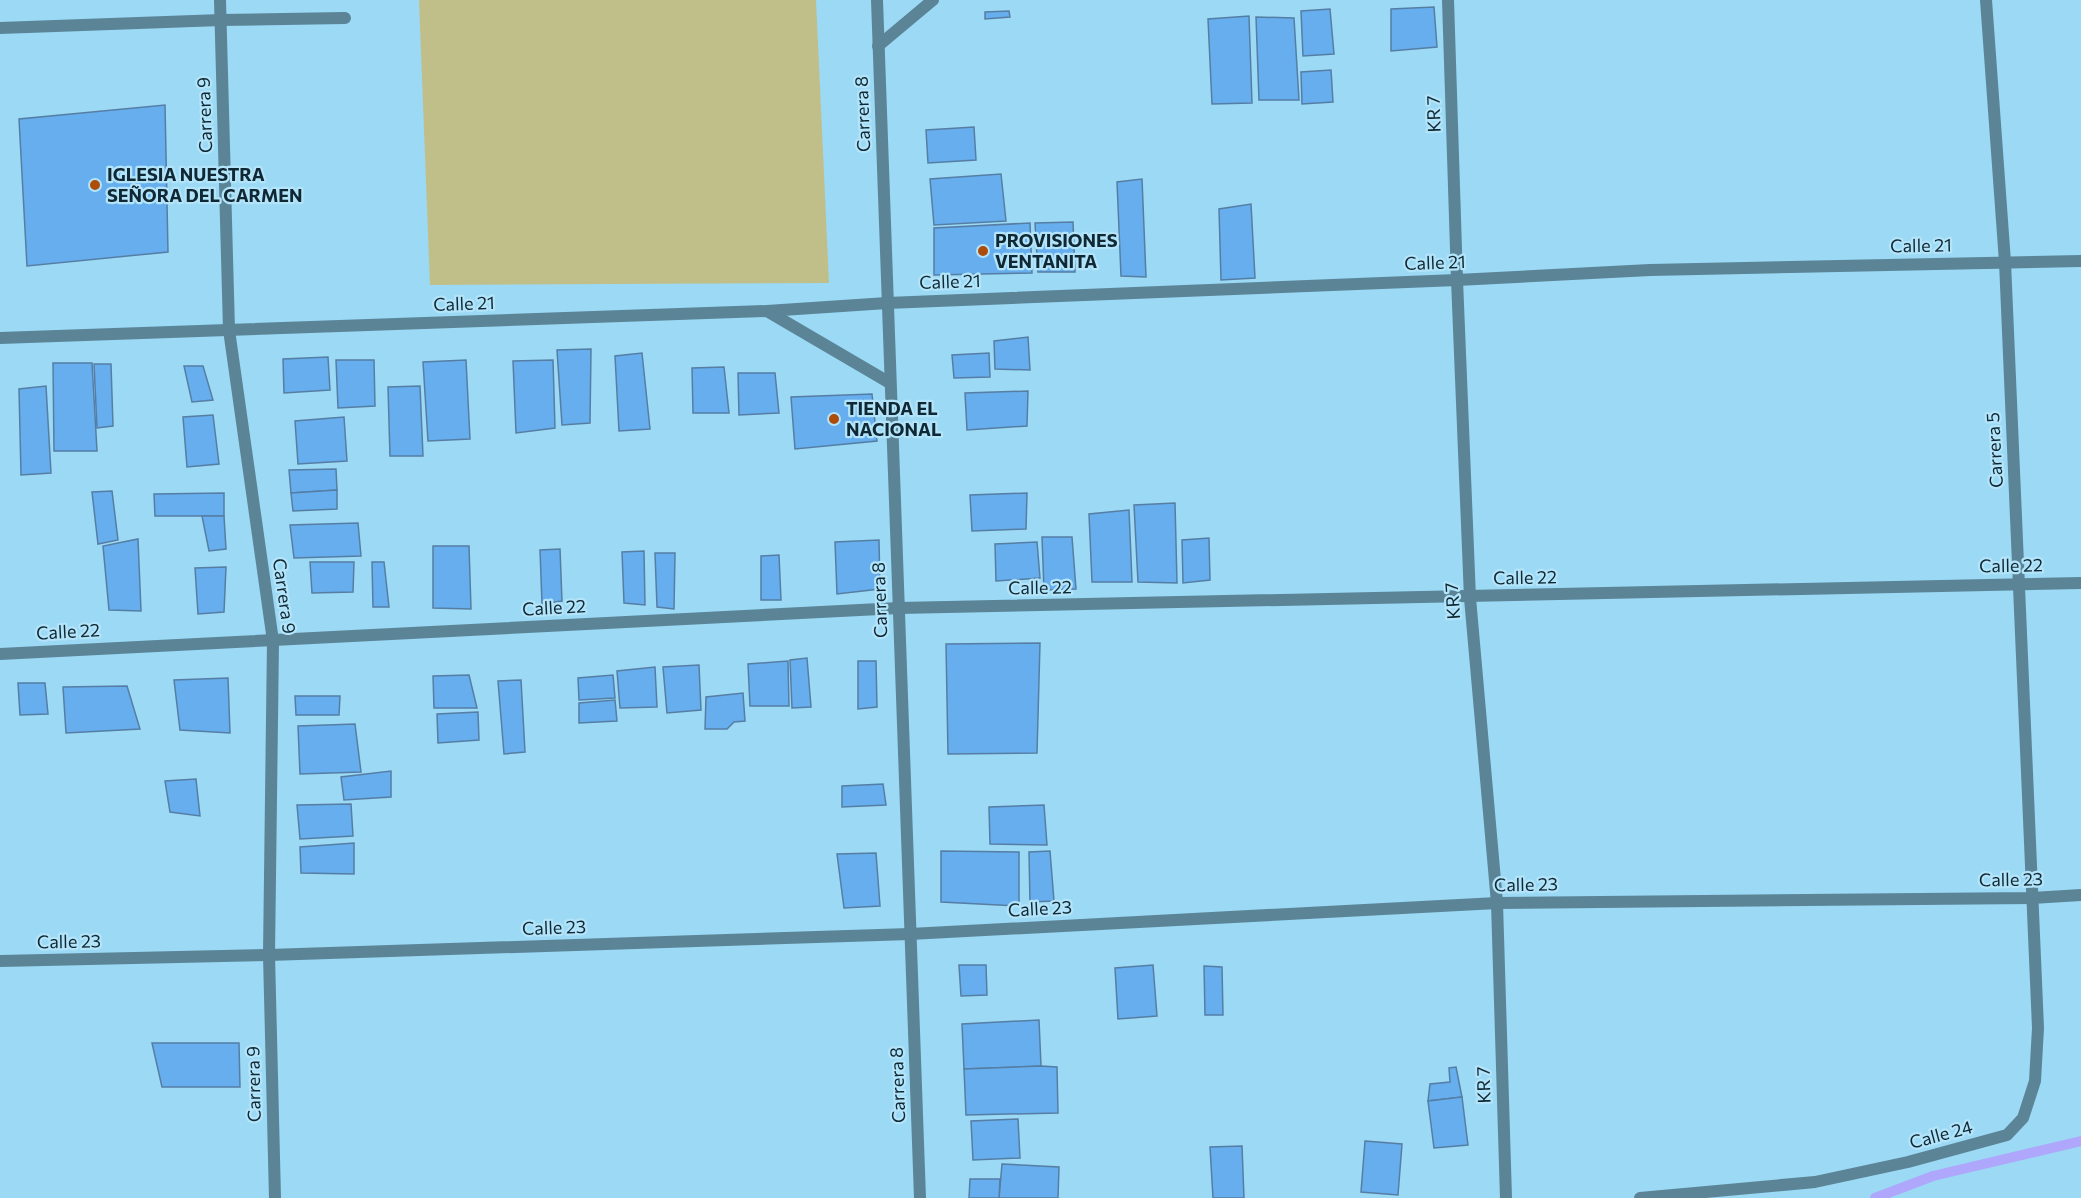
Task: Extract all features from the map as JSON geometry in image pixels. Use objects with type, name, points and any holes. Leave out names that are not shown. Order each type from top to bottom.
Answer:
[{"type":"street","name":"Carrera 9","points":[[220,0],[229,330],[273,640],[269,955],[275,1198]]},
{"type":"street","name":"Carrera 8","points":[[876,0],[920,1198]]},
{"type":"street","points":[[878,46],[933,0]]},
{"type":"street","name":"KR 7","points":[[1448,0],[1470,598],[1497,903],[1506,1198]]},
{"type":"street","name":"Carrera 5","points":[[1986,0],[2005,262],[2032,898]]},
{"type":"street","points":[[0,28],[345,18]]},
{"type":"street","name":"Calle 21","points":[[0,338],[767,311],[887,303],[1650,270],[2081,261]]},
{"type":"street","points":[[767,311],[890,383]]},
{"type":"street","name":"Calle 22","points":[[0,654],[898,608],[1470,598],[2081,583]]},
{"type":"street","name":"Calle 23","points":[[0,961],[269,955],[910,934],[1497,903],[2032,898],[2081,895]]},
{"type":"street","name":"Calle 24","points":[[1640,1198],[1815,1182],[1908,1162],[2007,1135],[2023,1118],[2035,1081],[2038,1028],[2032,898]]},
{"type":"shaded area","points":[[419,0],[816,0],[829,283],[430,285]]},
{"type":"building","points":[[1434,7],[1437,47],[1391,51],[1391,9]]},
{"type":"building","points":[[1330,9],[1334,54],[1303,56],[1301,11]]},
{"type":"building","points":[[1009,11],[1010,17],[985,19],[985,12]]},
{"type":"building","points":[[1249,16],[1252,103],[1212,104],[1208,19]]},
{"type":"building","points":[[1256,17],[1294,18],[1299,100],[1259,100]]},
{"type":"building","points":[[1331,70],[1333,102],[1302,104],[1301,72]]},
{"type":"building","name":"IGLESIA NUESTRA SEÑORA DEL CARMEN","points":[[165,105],[168,252],[27,266],[19,119]]},
{"type":"building","points":[[974,127],[976,160],[928,163],[926,130]]},
{"type":"building","points":[[1001,174],[1006,221],[934,225],[930,179]]},
{"type":"building","points":[[1142,179],[1146,277],[1121,276],[1117,182]]},
{"type":"building","points":[[1251,204],[1255,278],[1221,280],[1219,209]]},
{"type":"building","points":[[1073,222],[1075,272],[1038,272],[1035,223]]},
{"type":"building","name":"PROVISIONES VENTANITA","points":[[1030,223],[1032,273],[934,275],[934,228]]},
{"type":"building","points":[[1028,337],[1030,370],[995,369],[994,341]]},
{"type":"building","points":[[591,349],[590,423],[562,425],[557,350]]},
{"type":"building","points":[[642,353],[650,429],[619,431],[615,356]]},
{"type":"building","points":[[989,353],[990,377],[954,378],[952,355]]},
{"type":"building","points":[[328,357],[330,390],[284,393],[283,359]]},
{"type":"building","points":[[336,360],[374,360],[375,406],[338,408]]},
{"type":"building","points":[[466,360],[470,439],[428,441],[423,362]]},
{"type":"building","points":[[553,360],[555,428],[516,433],[513,361]]},
{"type":"building","points":[[53,363],[92,363],[97,451],[54,451]]},
{"type":"building","points":[[94,364],[111,364],[113,426],[97,428]]},
{"type":"building","points":[[184,366],[203,366],[213,400],[192,402]]},
{"type":"building","points":[[724,367],[729,413],[693,413],[692,368]]},
{"type":"building","points":[[738,373],[775,373],[779,413],[739,415]]},
{"type":"building","points":[[46,386],[51,473],[21,475],[19,389]]},
{"type":"building","points":[[420,386],[423,456],[390,456],[388,387]]},
{"type":"building","points":[[1028,391],[1027,426],[967,430],[965,393]]},
{"type":"building","name":"TIENDA EL NACIONAL","points":[[872,394],[877,441],[795,449],[791,397]]},
{"type":"building","points":[[213,415],[219,464],[187,467],[183,417]]},
{"type":"building","points":[[344,417],[347,461],[298,464],[295,421]]},
{"type":"building","points":[[336,469],[337,490],[291,493],[289,470]]},
{"type":"building","points":[[337,490],[337,509],[293,511],[291,493]]},
{"type":"building","points":[[112,491],[118,540],[98,544],[92,492]]},
{"type":"building","points":[[224,493],[224,516],[155,516],[154,494]]},
{"type":"building","points":[[1027,493],[1026,529],[972,531],[970,495]]},
{"type":"building","points":[[1175,503],[1177,583],[1138,582],[1134,505]]},
{"type":"building","points":[[1129,510],[1132,582],[1092,582],[1089,514]]},
{"type":"building","points":[[202,516],[224,516],[226,549],[209,551]]},
{"type":"building","points":[[358,523],[361,556],[294,558],[290,525]]},
{"type":"building","points":[[1042,537],[1072,537],[1076,589],[1044,590]]},
{"type":"building","points":[[1209,538],[1210,580],[1183,583],[1182,540]]},
{"type":"building","points":[[138,539],[141,611],[109,610],[103,546]]},
{"type":"building","points":[[879,540],[880,589],[837,594],[835,542]]},
{"type":"building","points":[[1037,542],[1040,578],[996,581],[995,544]]},
{"type":"building","points":[[433,546],[469,546],[471,609],[433,608]]},
{"type":"building","points":[[560,549],[562,601],[542,604],[540,550]]},
{"type":"building","points":[[644,551],[645,605],[624,603],[622,552]]},
{"type":"building","points":[[655,553],[675,553],[674,609],[657,607]]},
{"type":"building","points":[[779,555],[781,600],[761,600],[761,556]]},
{"type":"building","points":[[310,562],[354,562],[353,592],[312,593]]},
{"type":"building","points":[[372,562],[384,562],[389,607],[373,607]]},
{"type":"building","points":[[226,567],[224,612],[198,614],[195,568]]},
{"type":"building","points":[[1040,643],[1037,753],[948,754],[946,644]]},
{"type":"building","points":[[807,658],[811,707],[792,708],[790,660]]},
{"type":"building","points":[[788,661],[789,706],[750,706],[748,664]]},
{"type":"building","points":[[858,661],[876,661],[877,707],[858,709]]},
{"type":"building","points":[[699,665],[701,710],[667,713],[663,667]]},
{"type":"building","points":[[655,667],[657,707],[620,708],[617,671]]},
{"type":"building","points":[[469,675],[477,708],[434,708],[433,676]]},
{"type":"building","points":[[613,675],[615,698],[579,700],[578,678]]},
{"type":"building","points":[[228,678],[230,733],[180,730],[174,680]]},
{"type":"building","points":[[521,680],[525,752],[504,754],[498,681]]},
{"type":"building","points":[[18,683],[45,683],[48,714],[20,715]]},
{"type":"building","points":[[127,686],[140,729],[66,733],[63,687]]},
{"type":"building","points":[[743,693],[745,721],[734,722],[727,729],[705,729],[706,697]]},
{"type":"building","points":[[295,696],[340,696],[339,715],[296,715]]},
{"type":"building","points":[[615,700],[617,721],[579,723],[579,703]]},
{"type":"building","points":[[478,712],[479,740],[438,743],[437,714]]},
{"type":"building","points":[[355,724],[361,772],[300,774],[298,726]]},
{"type":"building","points":[[391,771],[391,797],[344,800],[341,777]]},
{"type":"building","points":[[196,779],[200,816],[170,812],[165,781]]},
{"type":"building","points":[[883,784],[886,805],[842,807],[842,786]]},
{"type":"building","points":[[351,804],[353,836],[300,839],[297,805]]},
{"type":"building","points":[[1044,805],[1047,845],[990,844],[989,807]]},
{"type":"building","points":[[354,843],[354,874],[301,873],[300,847]]},
{"type":"building","points":[[941,851],[1019,852],[1019,906],[941,902]]},
{"type":"building","points":[[1050,851],[1054,901],[1030,902],[1029,852]]},
{"type":"building","points":[[876,853],[880,906],[844,908],[837,854]]},
{"type":"building","points":[[959,965],[986,965],[987,995],[961,996]]},
{"type":"building","points":[[1153,965],[1157,1016],[1118,1019],[1115,968]]},
{"type":"building","points":[[1204,966],[1222,967],[1223,1015],[1205,1015]]},
{"type":"building","points":[[1039,1020],[1041,1066],[964,1069],[962,1024]]},
{"type":"building","points":[[152,1043],[239,1043],[240,1087],[162,1087]]},
{"type":"building","points":[[1057,1067],[1058,1113],[966,1115],[964,1069]]},
{"type":"building","points":[[1456,1067],[1462,1097],[1428,1101],[1430,1084],[1450,1082],[1449,1068]]},
{"type":"building","points":[[1462,1097],[1468,1145],[1434,1148],[1428,1101]]},
{"type":"building","points":[[1018,1119],[1020,1158],[973,1160],[971,1121]]},
{"type":"building","points":[[1365,1141],[1402,1144],[1398,1195],[1361,1192]]},
{"type":"building","points":[[1242,1146],[1244,1198],[1213,1198],[1210,1147]]},
{"type":"building","points":[[1002,1164],[1059,1167],[1058,1198],[999,1198]]},
{"type":"building","points":[[970,1179],[1000,1179],[999,1198],[969,1198]]},
{"type":"waterway","points":[[1875,1198],[1933,1176],[2081,1141]]},
{"type":"place","name":"IGLESIA NUESTRA SEÑORA DEL CARMEN","points":[[95,185]]},
{"type":"place","name":"PROVISIONES VENTANITA","points":[[983,251]]},
{"type":"place","name":"TIENDA EL NACIONAL","points":[[834,419]]}]
